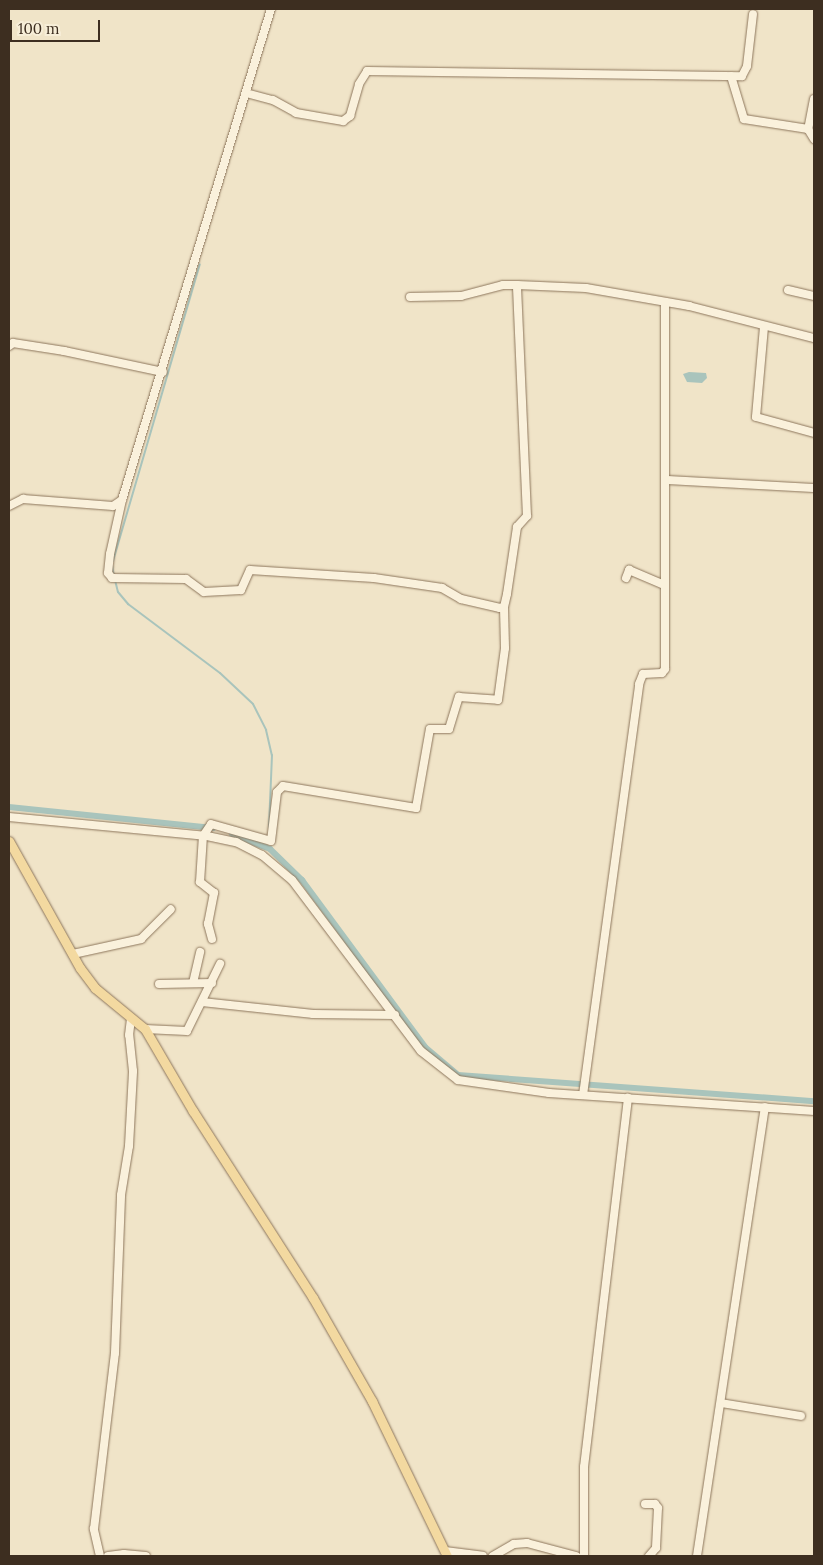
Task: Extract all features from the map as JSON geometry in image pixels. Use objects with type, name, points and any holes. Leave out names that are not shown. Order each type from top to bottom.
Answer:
[{"type":"main road","points":[[9,841],[72,954],[95,988],[146,1029],[193,1111],[312,1298],[372,1401],[446,1554]]},
{"type":"street","points":[[270,9],[250,94],[122,500],[110,554],[108,573],[114,579],[186,579],[204,592],[241,590],[250,570],[327,574],[426,585],[442,588],[470,602],[504,607]]},
{"type":"street","points":[[250,94],[282,104],[296,113],[343,121],[350,116],[359,84],[367,71],[731,76],[745,74],[753,14]]},
{"type":"street","points":[[731,76],[741,118],[810,125]]},
{"type":"street","points":[[814,99],[810,125],[814,139]]},
{"type":"street","points":[[410,297],[461,296],[502,285],[586,288],[664,302],[814,338]]},
{"type":"street","points":[[9,817],[207,830],[265,840],[273,839],[280,787],[416,808],[430,729],[449,729],[459,697],[498,700],[505,648],[504,607],[516,531],[527,516],[517,285]]},
{"type":"street","points":[[788,290],[814,296]]},
{"type":"street","points":[[584,1092],[639,684],[643,674],[662,673],[666,669],[664,302]]},
{"type":"street","points":[[764,327],[756,418],[814,433]]},
{"type":"street","points":[[9,346],[13,343],[64,350],[162,372]]},
{"type":"street","points":[[666,480],[814,488]]},
{"type":"street","points":[[9,506],[23,499],[113,506],[122,500]]},
{"type":"street","points":[[626,578],[629,570],[665,585]]},
{"type":"street","points":[[207,830],[200,882],[214,893],[208,924],[212,939]]},
{"type":"street","points":[[207,830],[247,846],[282,870],[421,1051],[453,1078],[499,1087],[814,1111]]},
{"type":"street","points":[[72,954],[141,939],[171,909]]},
{"type":"street","points":[[192,984],[200,952]]},
{"type":"street","points":[[146,1029],[183,1033],[202,1002],[220,964]]},
{"type":"street","points":[[159,984],[212,983]]},
{"type":"street","points":[[202,1002],[313,1014],[395,1015]]},
{"type":"street","points":[[100,1556],[94,1529],[115,1353],[121,1195],[129,1146],[133,1070],[129,1035],[131,1018]]},
{"type":"street","points":[[584,1556],[584,1467],[628,1098]]},
{"type":"street","points":[[697,1556],[765,1107]]},
{"type":"street","points":[[721,1403],[801,1416]]},
{"type":"street","points":[[644,1504],[655,1504],[658,1508],[656,1548],[649,1556]]},
{"type":"street","points":[[493,1556],[514,1544],[527,1543],[576,1556]]},
{"type":"street","points":[[108,1556],[124,1554],[146,1556]]},
{"type":"street","points":[[446,1554],[483,1556]]},
{"type":"water","points":[[689,372],[706,373],[707,378],[702,383],[687,382],[683,374]]},
{"type":"waterway","points":[[113,561],[200,264]]},
{"type":"waterway","points":[[112,565],[114,576]]},
{"type":"waterway","points":[[115,580],[118,592],[128,604],[220,673],[253,704],[266,730],[272,755],[269,827]]},
{"type":"waterway","points":[[9,807],[213,828]]},
{"type":"waterway","points":[[232,834],[270,849],[302,880],[425,1047],[458,1075],[814,1101]]}]
